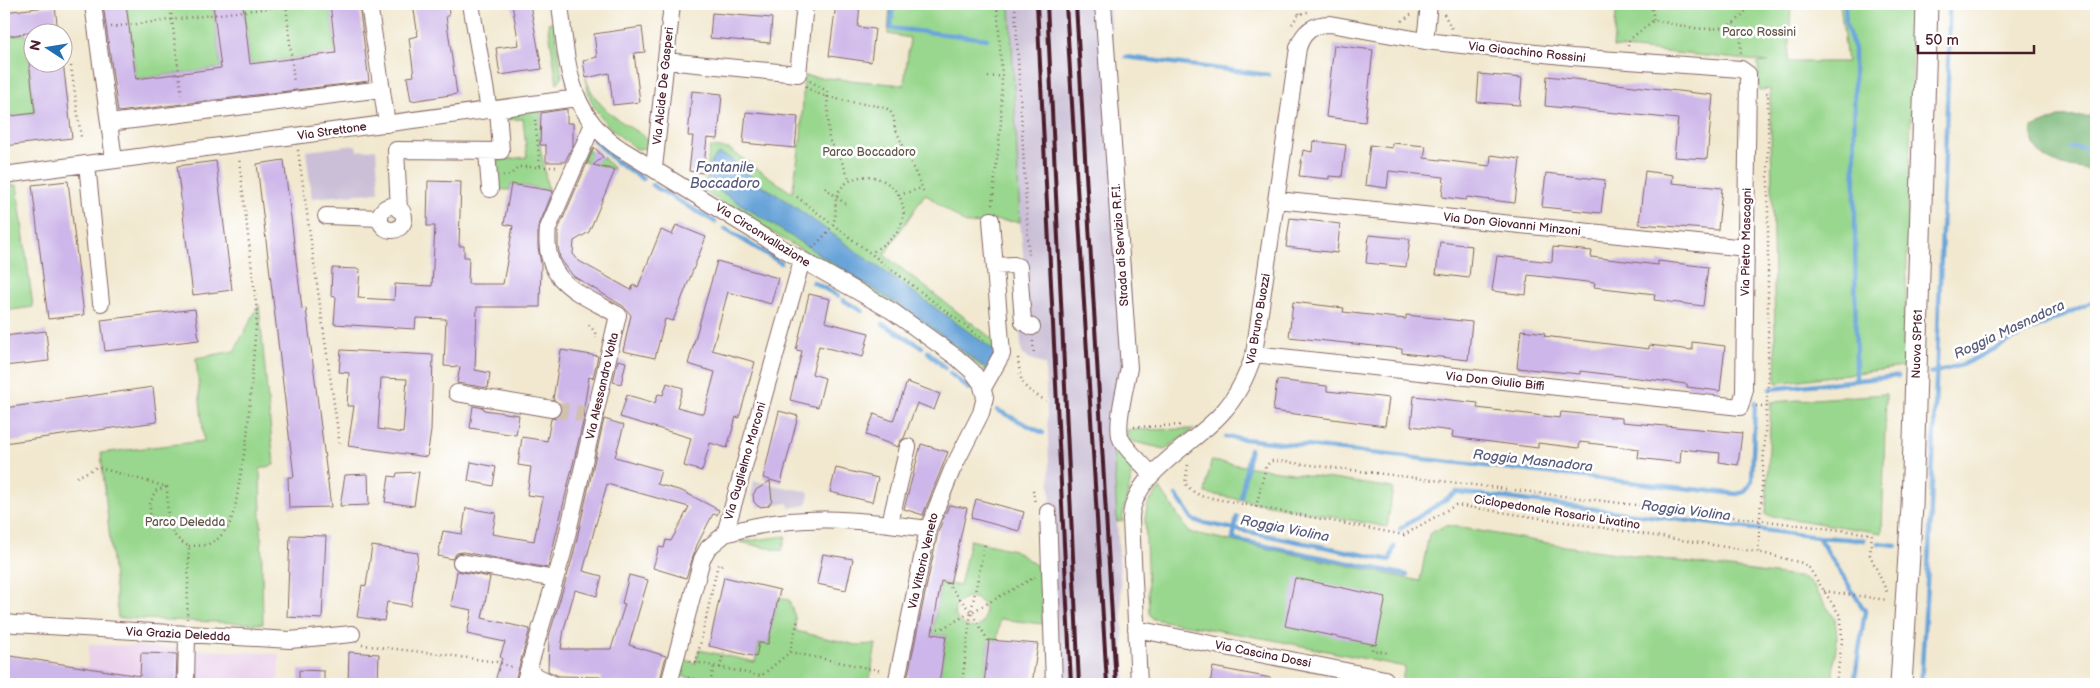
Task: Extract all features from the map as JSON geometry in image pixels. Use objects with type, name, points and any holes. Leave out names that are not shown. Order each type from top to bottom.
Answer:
[{"type":"main road","name":"Nuova SP161","points":[[1901,684],[1912,506],[1927,4]]},
{"type":"street","points":[[93,4],[114,160]]},
{"type":"street","points":[[326,216],[380,218],[382,212],[391,206],[399,210],[396,150],[382,89],[369,4]]},
{"type":"street","points":[[396,150],[501,151],[471,4]]},
{"type":"street","name":"Via Circonvallazione","points":[[560,4],[569,74],[577,98],[593,124],[616,145],[805,256],[921,330],[965,364],[978,378],[984,388]]},
{"type":"street","name":"Via Alcide De Gasperi","points":[[654,168],[672,4]]},
{"type":"street","points":[[666,61],[798,74],[805,4]]},
{"type":"street","name":"Strada di Servizio R.F.I.","points":[[1103,4],[1129,368],[1121,413],[1120,436],[1124,444],[1152,475]]},
{"type":"street","points":[[1425,41],[1429,6]]},
{"type":"street","name":"Via Gioachino Rossini","points":[[1310,29],[1319,24],[1330,24],[1425,41],[1572,57],[1741,70],[1748,76]]},
{"type":"street","name":"Via Bruno Buozzi","points":[[1139,684],[1131,510],[1138,491],[1152,475],[1225,410],[1244,380],[1254,354],[1298,48],[1301,38],[1310,29]]},
{"type":"street","name":"Via Pietro Mascagni","points":[[1740,401],[1746,248],[1748,76]]},
{"type":"street","points":[[109,123],[382,89]]},
{"type":"street","name":"Via Strettone","points":[[4,175],[577,98]]},
{"type":"street","name":"Via Alessandro Volta","points":[[526,678],[555,579],[589,415],[618,316],[559,279],[553,268],[547,244],[548,228],[593,124]]},
{"type":"street","points":[[487,152],[490,183]]},
{"type":"street","points":[[87,164],[101,303]]},
{"type":"street","name":"Via Don Giovanni Minzoni","points":[[1277,200],[1746,248]]},
{"type":"street","points":[[984,388],[1002,354],[991,220]]},
{"type":"street","name":"Via Guglielmo Marconi","points":[[670,679],[702,559],[708,548],[725,534],[805,256]]},
{"type":"street","points":[[994,266],[1014,265],[1019,267],[1023,322],[1032,327]]},
{"type":"street","name":"Via Don Giulio Biffi","points":[[1254,354],[1740,401]]},
{"type":"street","name":"Via Vittorio Veneto","points":[[897,679],[928,528],[952,470],[981,413],[984,402],[984,388]]},
{"type":"street","points":[[457,393],[552,408]]},
{"type":"street","points":[[890,523],[908,447]]},
{"type":"street","points":[[1042,509],[1054,684]]},
{"type":"street","points":[[725,534],[752,526],[795,519],[845,519],[928,528]]},
{"type":"street","points":[[461,562],[555,579]]},
{"type":"street","name":"Via Grazia Deledda","points":[[4,622],[187,642],[290,640],[352,634]]},
{"type":"street","name":"Via Cascina Dossi","points":[[1136,629],[1384,682]]},
{"type":"street","points":[[186,684],[187,642]]},
{"type":"street","points":[[526,678],[553,684]]},
{"type":"path","points":[[170,4],[182,98]]},
{"type":"path","points":[[129,25],[303,4]]},
{"type":"path","points":[[991,220],[1001,123],[1002,76],[997,4]]},
{"type":"path","points":[[1015,4],[1029,261]]},
{"type":"path","points":[[1651,4],[1654,20]]},
{"type":"path","points":[[1628,50],[1629,40],[1654,20],[1706,29],[1723,28],[1734,23],[1743,15],[1749,4]]},
{"type":"path","points":[[286,5],[295,92]]},
{"type":"path","points":[[1398,23],[1412,14],[1417,8],[1429,6],[1443,11],[1452,30],[1457,32]]},
{"type":"path","points":[[1291,32],[1292,23],[1298,14],[1311,11]]},
{"type":"path","points":[[1734,23],[1741,40],[1748,76],[1768,93],[1768,384],[1758,552]]},
{"type":"path","points":[[72,72],[81,137]]},
{"type":"path","points":[[798,74],[827,91],[829,140],[840,157],[850,181]]},
{"type":"path","points":[[798,74],[809,90],[828,96],[884,107],[890,111],[894,117],[895,128],[925,194]]},
{"type":"path","points":[[988,77],[1002,76]]},
{"type":"path","points":[[534,104],[540,166]]},
{"type":"path","points":[[297,136],[340,446]]},
{"type":"path","points":[[167,487],[169,526],[179,541],[188,546],[206,545],[219,538],[229,526],[235,508],[247,437],[257,312],[237,144]]},
{"type":"path","points":[[490,183],[509,176],[518,167],[564,167],[570,178]]},
{"type":"path","points":[[805,256],[833,224],[835,197],[840,189],[850,181],[864,176],[876,177],[890,184],[899,195],[904,213],[902,224],[896,236],[871,254]]},
{"type":"path","points":[[825,188],[846,204]]},
{"type":"path","points":[[899,195],[922,188]]},
{"type":"path","points":[[797,198],[1002,354]]},
{"type":"path","points":[[1032,327],[1034,355]]},
{"type":"path","points":[[1130,428],[1189,425]]},
{"type":"path","points":[[1256,508],[1266,466],[1271,461],[1278,461],[1872,534],[1870,554],[1891,601]]},
{"type":"path","name":"Ciclopedonale Rosario Livatino","points":[[1188,464],[1185,483],[1200,496],[1404,535],[1456,505],[1758,552],[1806,565],[1841,617],[1842,641],[1836,684]]},
{"type":"path","points":[[77,477],[97,467],[167,487]]},
{"type":"path","points":[[167,487],[155,491],[150,504],[150,518],[159,525],[169,526]]},
{"type":"path","points":[[1033,490],[1042,509]]},
{"type":"path","points":[[962,684],[970,612],[985,543]]},
{"type":"path","points":[[187,642],[188,546]]},
{"type":"path","points":[[696,663],[718,564],[723,565]]},
{"type":"path","points":[[933,628],[941,630],[1037,575],[1039,572]]},
{"type":"path","points":[[948,583],[970,612],[989,642]]},
{"type":"path","points":[[1824,591],[1868,597]]},
{"type":"path","points":[[675,658],[761,676],[790,652],[798,619]]},
{"type":"path","points":[[1374,644],[1372,650],[1389,653]]},
{"type":"path","points":[[720,668],[724,650]]},
{"type":"path","points":[[790,652],[897,679]]},
{"type":"path","points":[[710,683],[714,666]]},
{"type":"path","points":[[670,679],[717,684]]},
{"type":"shaded area","points":[[1010,4],[1109,4],[1136,368],[1112,430],[1126,684],[1058,684],[1045,365],[1022,355],[1015,276],[1025,275],[1020,222]]},
{"type":"shaded area","points":[[356,145],[357,151],[376,149],[379,192],[312,198],[306,151]]},
{"type":"shaded area","points":[[754,481],[809,492],[807,505],[789,508],[788,503],[775,505],[751,496]]},
{"type":"shaded area","points":[[89,644],[279,654],[278,684],[86,684]]},
{"type":"green space","points":[[126,4],[213,4],[221,68],[136,79]]},
{"type":"green space","points":[[243,4],[330,4],[336,53],[250,64]]},
{"type":"green space","name":"Parco Boccadoro","points":[[890,4],[1010,4],[1020,222],[991,220],[986,223],[966,224],[925,194],[884,255],[995,341],[992,358],[986,371],[922,322],[703,191],[710,147],[729,149],[792,193],[801,139],[804,76],[904,85],[910,38],[888,34]]},
{"type":"green space","name":"Parco Rossini","points":[[1617,4],[1791,4],[1788,62],[1847,62],[1840,4],[1914,4],[1904,367],[1776,383],[1770,89],[1759,90],[1758,63],[1769,62],[1613,47]]},
{"type":"green space","points":[[554,22],[562,77],[557,84],[548,23]]},
{"type":"green space","points":[[22,35],[22,72],[30,72],[35,113],[4,117],[4,37]]},
{"type":"green space","points":[[586,78],[595,97],[602,106],[619,120],[646,137],[647,143],[645,148],[637,149],[603,119],[591,100],[587,90]]},
{"type":"green space","points":[[541,109],[540,145],[548,190],[511,184],[510,190],[493,189],[491,161],[527,157],[523,119],[502,120],[502,115]]},
{"type":"green space","points":[[2096,116],[2096,171],[2074,168],[2053,162],[2037,150],[2033,140],[2032,128],[2059,117]]},
{"type":"green space","points":[[587,148],[598,161],[603,157],[614,169],[582,161]]},
{"type":"green space","points":[[17,185],[33,307],[4,311],[4,186]]},
{"type":"green space","name":"Parco Deledda","points":[[259,305],[274,465],[260,469],[263,624],[118,618],[101,453],[204,441],[196,358],[234,351]]},
{"type":"green space","points":[[1886,394],[1882,533],[1766,515],[1771,402]]},
{"type":"green space","points":[[1194,429],[1165,449],[1130,441],[1125,430]]},
{"type":"green space","points":[[1113,447],[1125,457],[1131,471],[1123,521],[1117,522]]},
{"type":"green space","points":[[1211,461],[1393,488],[1387,527],[1205,493]]},
{"type":"green space","points":[[1160,488],[1189,532],[1420,581],[1429,534],[1446,525],[1564,546],[1804,578],[1811,583],[1835,619],[1837,637],[1832,684],[1401,684],[1405,667],[1273,640],[1153,619],[1149,613],[1145,517],[1148,504]]},
{"type":"green space","points":[[786,536],[782,551],[739,542]]},
{"type":"green space","points":[[970,540],[1014,550],[1040,568],[1043,624],[1000,619],[997,641],[989,641],[984,684],[939,684],[946,636],[932,634],[941,582],[960,586]],"holes":[[[968,597],[981,602],[985,610],[982,624],[976,628],[961,623],[956,617],[955,610],[958,603]]]},
{"type":"green space","points":[[778,598],[789,600],[795,617],[796,631],[856,645],[876,644],[869,684],[774,684],[765,682],[764,684],[717,684],[677,675],[681,659],[696,663],[699,650],[755,662],[759,643],[768,644]]},
{"type":"water","name":"Fontanile Boccadoro","points":[[719,154],[728,157],[761,185],[778,195],[991,348],[995,353],[988,370],[922,320],[711,185],[708,177],[710,164]]},
{"type":"building","points":[[103,4],[126,4],[136,79],[221,68],[213,4],[243,4],[250,64],[336,53],[330,4],[359,4],[369,81],[118,112]]},
{"type":"building","points":[[413,4],[448,4],[449,16],[446,16],[457,94],[411,101],[407,77],[414,76],[409,38],[418,36]]},
{"type":"building","points":[[512,4],[530,4],[542,69],[500,75],[496,48],[519,45]]},
{"type":"building","points":[[836,4],[860,4],[858,27],[875,29],[871,62],[829,56]]},
{"type":"building","points":[[55,6],[57,22],[22,22],[22,34],[4,37],[4,12]]},
{"type":"building","points":[[712,13],[772,18],[770,43],[710,38]]},
{"type":"building","points":[[642,27],[645,52],[634,53],[640,102],[613,105],[609,73],[586,78],[583,61],[597,57],[594,34]]},
{"type":"building","points":[[1334,45],[1373,50],[1365,122],[1326,117]]},
{"type":"building","points":[[30,72],[64,72],[72,138],[4,146],[4,117],[35,113]]},
{"type":"building","points":[[1479,74],[1522,78],[1520,105],[1477,102]]},
{"type":"building","points":[[1547,76],[1713,95],[1707,159],[1674,157],[1678,119],[1545,106]]},
{"type":"building","points":[[692,91],[722,94],[718,139],[707,138],[703,173],[689,171],[693,136],[688,136]]},
{"type":"building","points":[[567,109],[567,123],[573,123],[573,145],[565,162],[546,162],[546,145],[540,145],[541,113]]},
{"type":"building","points":[[746,112],[798,117],[795,148],[743,143]]},
{"type":"building","points":[[1313,141],[1346,145],[1342,177],[1329,176],[1329,179],[1299,176],[1303,150],[1312,152]]},
{"type":"building","points":[[1392,143],[1426,146],[1424,158],[1490,166],[1491,155],[1520,159],[1515,203],[1467,197],[1466,200],[1442,197],[1444,177],[1389,171],[1387,188],[1365,185],[1370,145],[1392,148]]},
{"type":"building","points":[[594,147],[603,157],[593,165],[615,170],[589,232],[574,241],[573,254],[579,261],[631,290],[633,285],[638,287],[661,230],[672,235],[676,225],[706,237],[673,321],[665,319],[655,358],[623,351],[631,315],[623,306],[573,276],[560,258],[558,230]]},
{"type":"building","points":[[284,160],[302,309],[306,308],[331,507],[289,508],[288,477],[294,477],[257,164]]},
{"type":"building","points":[[216,161],[232,290],[193,295],[177,166]]},
{"type":"building","points":[[1645,171],[1673,175],[1672,183],[1722,188],[1718,230],[1639,224]]},
{"type":"building","points":[[1546,173],[1605,180],[1601,213],[1542,207]]},
{"type":"building","points":[[68,181],[84,315],[48,319],[32,185]]},
{"type":"building","points":[[428,181],[461,182],[459,246],[464,246],[464,257],[469,257],[468,284],[503,284],[513,226],[504,224],[511,184],[553,191],[538,228],[538,247],[541,264],[540,307],[477,307],[475,370],[490,373],[488,388],[457,383],[460,367],[444,366],[446,319],[416,318],[415,329],[334,324],[336,297],[331,296],[332,268],[360,269],[358,298],[394,300],[395,284],[432,286],[435,226],[427,226]]},
{"type":"building","points":[[1290,218],[1340,224],[1337,253],[1286,247]]},
{"type":"building","points":[[1369,235],[1410,239],[1406,267],[1366,263]]},
{"type":"building","points":[[1440,242],[1472,246],[1469,278],[1436,274]]},
{"type":"building","points":[[1553,247],[1592,251],[1591,257],[1658,265],[1658,261],[1708,267],[1703,306],[1654,300],[1655,294],[1594,287],[1595,283],[1528,275],[1526,295],[1492,291],[1497,256],[1552,262]]},
{"type":"building","points":[[717,261],[778,278],[771,304],[728,292],[712,350],[755,362],[739,418],[736,417],[727,448],[710,443],[702,471],[684,466],[691,438],[620,417],[627,395],[655,403],[658,394],[663,395],[667,383],[683,388],[677,407],[704,414],[715,372],[688,364]]},
{"type":"building","points":[[809,294],[830,299],[825,322],[869,333],[863,357],[819,346],[812,374],[825,378],[818,407],[790,400],[802,351],[796,350]]},
{"type":"building","points":[[1293,302],[1344,308],[1343,312],[1406,319],[1406,315],[1472,322],[1468,360],[1402,353],[1402,349],[1289,337]]},
{"type":"building","points":[[195,309],[199,340],[105,351],[101,320]]},
{"type":"building","points":[[1521,330],[1545,333],[1544,336],[1649,349],[1649,345],[1692,350],[1692,342],[1725,346],[1720,391],[1687,387],[1687,384],[1580,371],[1580,374],[1517,368]]},
{"type":"building","points":[[46,331],[49,361],[4,366],[4,336]]},
{"type":"building","points":[[341,350],[433,355],[431,431],[427,457],[348,446],[354,406],[347,406],[349,373],[339,372]],"holes":[[[381,378],[407,379],[403,433],[378,429]]]},
{"type":"building","points":[[561,350],[598,356],[593,378],[589,377],[583,413],[585,414],[548,568],[463,552],[457,553],[452,559],[438,556],[443,531],[462,534],[466,508],[496,513],[492,534],[534,541],[543,497],[527,495],[531,467],[518,465],[522,437],[547,441],[551,419],[556,418],[562,411],[561,405],[553,399]]},
{"type":"building","points":[[618,360],[626,362],[621,384],[613,382]]},
{"type":"building","points":[[1277,380],[1327,386],[1327,391],[1389,398],[1385,426],[1273,411]]},
{"type":"building","points":[[907,382],[940,394],[934,410],[917,403],[904,438],[900,441],[898,447],[866,435],[874,414],[893,421]]},
{"type":"building","points":[[153,387],[157,422],[4,443],[4,408]]},
{"type":"building","points":[[1414,396],[1478,403],[1477,408],[1560,418],[1561,412],[1622,418],[1622,422],[1742,433],[1738,465],[1719,462],[1720,453],[1681,449],[1680,463],[1638,458],[1639,449],[1580,442],[1579,448],[1538,443],[1538,448],[1452,437],[1453,431],[1411,426]]},
{"type":"building","points":[[473,406],[484,408],[484,410],[519,415],[516,435],[470,428]]},
{"type":"building","points":[[779,411],[798,416],[781,483],[763,478]]},
{"type":"building","points":[[604,419],[624,425],[615,457],[661,470],[657,484],[682,491],[719,510],[717,515],[713,514],[697,545],[686,578],[653,568],[659,547],[664,548],[666,540],[671,541],[689,507],[607,484],[583,571],[602,576],[597,596],[575,590],[564,629],[561,649],[611,649],[625,604],[622,603],[629,575],[648,580],[629,645],[666,656],[659,684],[600,684],[602,677],[559,676],[548,671],[549,636],[573,556]]},
{"type":"building","points":[[921,444],[948,452],[923,515],[904,509]]},
{"type":"building","points":[[471,462],[496,467],[493,486],[468,481]]},
{"type":"building","points":[[836,468],[878,478],[872,502],[830,492]]},
{"type":"building","points":[[419,472],[414,506],[385,502],[389,476],[396,477],[397,473]]},
{"type":"building","points":[[368,474],[369,505],[340,506],[345,475]]},
{"type":"building","points":[[770,481],[772,501],[768,506],[759,507],[754,502],[753,495],[756,490]]},
{"type":"building","points":[[976,499],[1024,512],[1019,531],[971,518]]},
{"type":"building","points":[[949,505],[967,508],[950,584],[941,581],[932,634],[946,636],[939,684],[906,684],[938,532]]},
{"type":"building","points":[[290,535],[326,536],[322,619],[287,617]]},
{"type":"building","points":[[372,546],[418,553],[411,606],[387,602],[384,621],[357,617],[362,585],[366,586]]},
{"type":"building","points":[[823,554],[853,559],[846,590],[817,584]]},
{"type":"building","points":[[457,571],[490,577],[482,618],[530,629],[514,684],[494,684],[505,642],[467,634],[472,610],[451,606]]},
{"type":"building","points":[[724,577],[780,590],[768,644],[759,643],[756,657],[709,646]]},
{"type":"building","points":[[1295,578],[1386,597],[1376,645],[1285,626]]},
{"type":"building","points":[[989,640],[1038,644],[1032,684],[984,684]]},
{"type":"building","points":[[349,652],[379,654],[378,684],[348,684]]},
{"type":"building","points":[[141,653],[177,654],[176,684],[4,684],[4,655],[140,676]]},
{"type":"building","points":[[1213,667],[1271,678],[1270,684],[1210,684]]},
{"type":"building","points":[[299,670],[324,671],[324,684],[299,684]]},
{"type":"waterway","name":"Roggia Violina","points":[[549,4],[551,13]]},
{"type":"waterway","points":[[893,4],[891,28],[987,39]]},
{"type":"waterway","points":[[1845,4],[1846,24],[1854,49],[1856,381]]},
{"type":"waterway","points":[[1921,684],[1930,533],[1949,54],[1949,4]]},
{"type":"waterway","points":[[1126,57],[1268,75]]},
{"type":"waterway","name":"Roggia Violina","points":[[594,140],[615,161],[643,179]]},
{"type":"waterway","points":[[2071,148],[2096,147]]},
{"type":"waterway","name":"Roggia Violina","points":[[652,185],[715,222]]},
{"type":"waterway","name":"Roggia Violina","points":[[725,229],[781,263]]},
{"type":"waterway","name":"Roggia Violina","points":[[813,282],[838,296]]},
{"type":"waterway","name":"Roggia Violina","points":[[843,300],[862,311]]},
{"type":"waterway","name":"Roggia Masnadora","points":[[1930,373],[1962,365],[2096,300]]},
{"type":"waterway","name":"Roggia Violina","points":[[883,324],[922,347]]},
{"type":"waterway","name":"Roggia Violina","points":[[928,352],[945,368]]},
{"type":"waterway","name":"Roggia Violina","points":[[950,373],[969,389]]},
{"type":"waterway","name":"Roggia Masnadora","points":[[1770,389],[1898,376]]},
{"type":"waterway","name":"Roggia Masnadora","points":[[1226,437],[1737,494],[1745,492],[1752,481],[1755,402]]},
{"type":"waterway","name":"Roggia Violina","points":[[997,410],[1043,433]]},
{"type":"waterway","points":[[1241,497],[1250,449]]},
{"type":"waterway","name":"Roggia Violina","points":[[1400,529],[1457,492],[1818,537],[1865,611],[1854,684]]},
{"type":"waterway","name":"Roggia Violina","points":[[1176,495],[1194,521],[1390,560],[1394,547]]},
{"type":"waterway","points":[[1237,517],[1233,539],[1407,575]]},
{"type":"waterway","points":[[1818,537],[1864,540]]},
{"type":"waterway","points":[[1879,543],[1896,545]]},
{"type":"tunnel","points":[[552,409],[583,414]]},
{"type":"railway","points":[[1037,4],[1071,684]]},
{"type":"railway","points":[[1047,4],[1079,684]]},
{"type":"railway","points":[[1066,4],[1107,684]]},
{"type":"railway","points":[[1076,4],[1116,684]]}]
